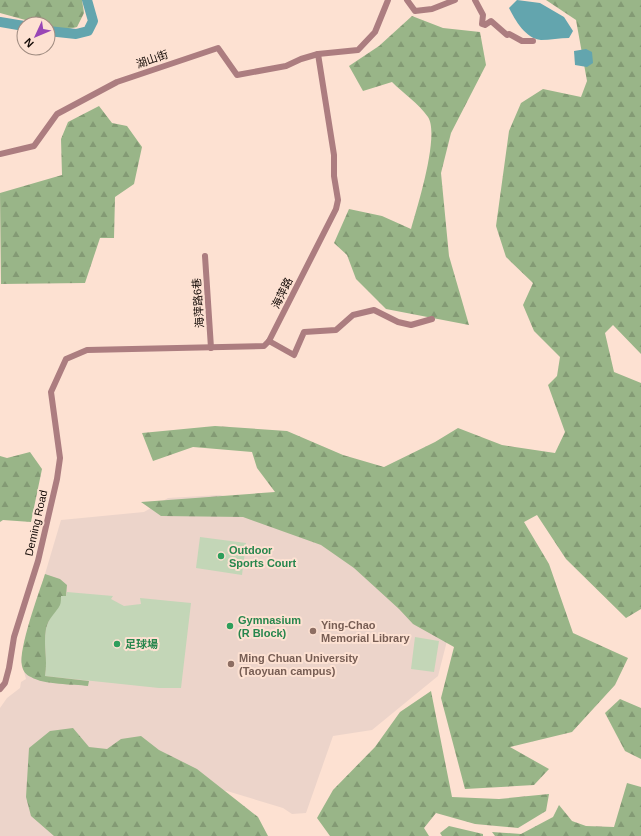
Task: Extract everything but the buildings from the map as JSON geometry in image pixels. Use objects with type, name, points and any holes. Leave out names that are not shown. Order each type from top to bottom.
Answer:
[{"type":"street","points":[[318,54],[358,50],[375,32],[388,0]]},
{"type":"street","points":[[407,0],[415,11],[432,9],[455,0]]},
{"type":"street","points":[[475,0],[483,15],[482,24],[485,25],[491,21],[507,35],[509,34],[522,41],[533,41]]},
{"type":"street","name":"湖山街","points":[[0,154],[34,146],[57,114],[117,82],[218,48],[237,75],[286,66],[301,59],[318,54]]},
{"type":"street","name":"海萍路","points":[[269,341],[336,209],[338,200],[334,176],[334,155],[318,54]]},
{"type":"street","name":"海萍路6巷","points":[[205,256],[211,348]]},
{"type":"street","points":[[211,348],[264,346],[269,341],[294,355],[304,332],[336,330],[353,315],[374,310],[398,322],[411,325],[432,319]]},
{"type":"street","name":"Deming Road","points":[[0,689],[5,683],[14,637],[38,561],[57,479],[60,458],[51,392],[66,359],[87,350],[211,348]]},
{"type":"shaded area","name":"Ming Chuan University (Taoyuan campus)","points":[[220,495],[335,524],[449,633],[438,676],[372,730],[333,736],[306,813],[292,814],[283,808],[227,791],[179,783],[79,836],[0,836],[0,708],[7,698],[20,688],[21,682],[26,679],[21,660],[24,645],[61,520],[144,512],[168,498]]},
{"type":"green space","points":[[0,0],[82,0],[84,13],[77,27],[65,30],[56,28],[56,16],[16,16],[16,17],[0,13]]},
{"type":"green space","points":[[546,0],[641,0],[641,354],[613,325],[605,333],[614,372],[641,383],[641,609],[626,618],[566,559],[537,515],[524,522],[549,564],[573,633],[628,658],[615,685],[572,732],[510,747],[549,769],[534,785],[465,789],[441,698],[454,647],[413,624],[399,609],[354,568],[321,545],[243,517],[161,516],[141,502],[275,492],[257,468],[252,452],[193,447],[153,461],[142,433],[215,426],[287,431],[343,455],[384,467],[435,442],[458,428],[502,445],[555,453],[565,432],[548,385],[557,376],[560,357],[534,331],[523,305],[533,283],[506,257],[496,226],[509,131],[521,103],[543,89],[581,97],[587,81],[576,20]]},
{"type":"green space","points":[[412,16],[443,28],[480,32],[486,65],[451,133],[441,173],[449,256],[469,325],[386,309],[356,279],[347,255],[334,243],[349,209],[382,216],[411,229],[422,189],[429,155],[431,126],[428,117],[416,103],[392,82],[363,91],[349,66],[379,46]]},
{"type":"green space","points":[[99,106],[112,123],[127,126],[142,147],[134,184],[115,197],[114,238],[100,238],[85,283],[1,284],[0,193],[62,175],[61,139],[68,122]]},
{"type":"green space","points":[[30,452],[42,469],[31,522],[3,520],[0,522],[0,456],[7,458]]},
{"type":"green space","name":"Outdoor Sports Court","points":[[200,537],[246,543],[242,575],[196,568]]},
{"type":"green space","points":[[45,574],[60,579],[67,585],[66,596],[61,596],[60,605],[48,622],[46,629],[45,676],[89,681],[88,686],[43,682],[29,676],[23,670],[23,647]]},
{"type":"green space","points":[[67,592],[113,596],[111,599],[124,606],[141,604],[140,598],[191,603],[181,688],[159,688],[45,676],[45,641],[47,624],[58,605],[61,595],[66,596]]},
{"type":"green space","points":[[415,637],[439,641],[434,672],[411,669]]},
{"type":"green space","points":[[431,691],[452,797],[499,799],[549,794],[546,811],[518,828],[475,824],[436,813],[424,828],[429,836],[330,836],[317,818],[333,790],[375,747],[400,712]]},
{"type":"green space","points":[[620,699],[641,708],[641,759],[625,751],[605,713]]},
{"type":"green space","points":[[73,728],[89,747],[107,749],[121,739],[141,736],[159,750],[197,769],[258,817],[268,836],[54,836],[31,816],[26,797],[29,748],[50,731]]},
{"type":"green space","points":[[627,783],[641,787],[641,836],[495,836],[492,832],[521,834],[553,817],[559,805],[572,821],[586,826],[614,827]]},
{"type":"green space","points":[[449,826],[483,834],[483,836],[442,836],[440,833]]},
{"type":"water","points":[[517,0],[540,3],[564,17],[573,31],[569,38],[541,40],[536,39],[526,33],[514,18],[509,8]]},
{"type":"water","points":[[586,49],[592,52],[593,63],[587,67],[575,65],[574,51]]},
{"type":"waterway","points":[[56,32],[76,34],[88,31],[93,21],[87,0]]},
{"type":"waterway","points":[[0,22],[16,25]]},
{"type":"place","name":"Outdoor Sports Court","points":[[221,556]]},
{"type":"place","name":"Gymnasium (R Block)","points":[[230,626]]},
{"type":"place","name":"Ying-Chao Memorial Library","points":[[313,631]]},
{"type":"place","name":"足球場","points":[[117,644]]},
{"type":"place","name":"Ming Chuan University (Taoyuan campus)","points":[[231,664]]}]
